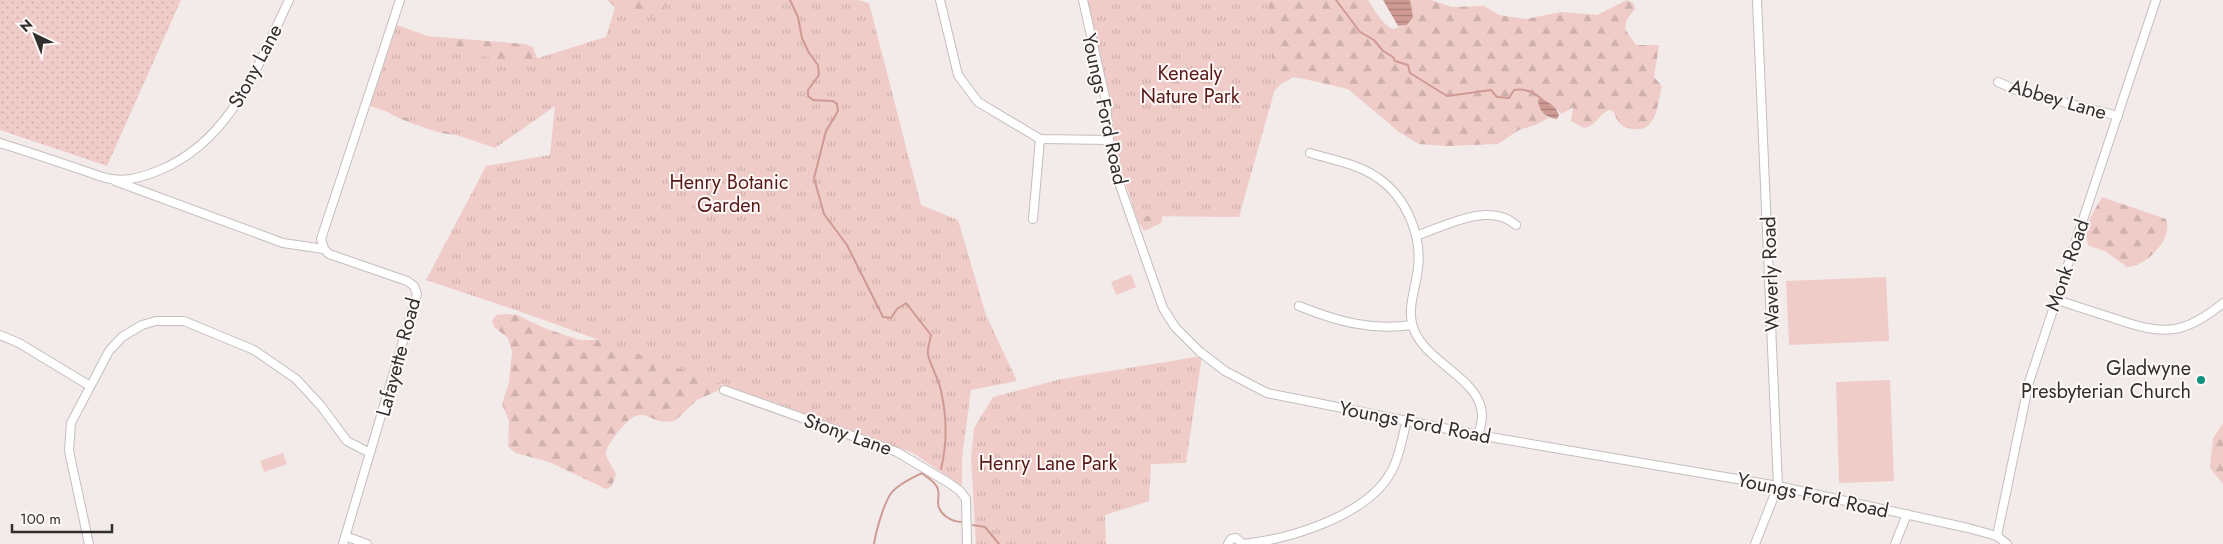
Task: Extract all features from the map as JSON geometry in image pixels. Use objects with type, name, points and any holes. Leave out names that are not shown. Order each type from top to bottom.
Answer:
[{"type":"street","name":"Stony Lane","points":[[112,180],[145,176],[162,170],[195,152],[222,125],[249,85],[289,0]]},
{"type":"street","points":[[324,249],[322,236],[400,0]]},
{"type":"street","points":[[940,0],[958,75],[978,102],[1040,139],[1109,140]]},
{"type":"street","name":"Youngs Ford Road","points":[[1083,0],[1106,102],[1109,140],[1117,177],[1163,308],[1175,327],[1198,351],[1225,372],[1267,392],[1478,435],[1778,486],[1997,536],[2007,544]]},
{"type":"street","name":"Waverly Road","points":[[1755,544],[1778,486],[1757,0]]},
{"type":"street","name":"Monk Road","points":[[1997,536],[2029,382],[2156,0]]},
{"type":"street","name":"Abbey Lane","points":[[1998,82],[2016,90],[2118,116]]},
{"type":"street","points":[[1033,219],[1040,139]]},
{"type":"street","name":"Stony Lane","points":[[0,143],[112,180],[283,243],[324,249]]},
{"type":"street","points":[[1310,154],[1358,168],[1378,178],[1394,192],[1408,214],[1416,236],[1418,268],[1411,306],[1412,325],[1424,348],[1465,382],[1475,394],[1482,417],[1478,435]]},
{"type":"street","points":[[1416,236],[1464,219],[1490,215],[1508,218],[1516,225]]},
{"type":"street","name":"Lafayette Road","points":[[324,249],[329,254],[407,281],[417,289],[417,299],[344,540]]},
{"type":"street","points":[[2056,300],[2142,328],[2159,331],[2182,328],[2197,322],[2223,303]]},
{"type":"street","points":[[1299,306],[1331,319],[1372,328],[1412,325]]},
{"type":"street","points":[[89,544],[71,460],[69,441],[71,423],[109,351],[131,330],[156,321],[184,321],[254,350],[281,367],[315,398],[347,441],[370,453]]},
{"type":"street","points":[[0,335],[19,343],[90,386]]},
{"type":"street","name":"Stony Lane","points":[[724,390],[897,452],[955,487],[963,494],[968,506],[967,544]]},
{"type":"street","points":[[1228,544],[1231,539],[1236,538],[1243,544],[1262,542],[1300,532],[1331,521],[1363,501],[1390,474],[1407,420]]},
{"type":"street","points":[[1895,544],[1907,514]]},
{"type":"street","points":[[344,540],[367,544]]},
{"type":"green space","points":[[0,0],[181,0],[107,166],[0,130]]},
{"type":"green space","points":[[607,0],[746,0],[656,22],[616,8]]},
{"type":"green space","name":"Henry Botanic Garden","points":[[667,0],[858,0],[869,3],[921,205],[958,220],[986,315],[1017,381],[971,390],[962,458],[962,486],[913,453],[527,314],[426,280],[486,166],[550,155],[555,106],[495,148],[370,106],[397,25],[504,63],[525,62],[606,37],[616,4],[660,18]]},
{"type":"green space","name":"Kenealy Nature Park","points":[[1088,0],[1269,0],[1274,92],[1239,217],[1137,216],[1116,156],[1108,94],[1093,37]]},
{"type":"green space","points":[[1090,0],[1368,0],[1381,20],[1392,29],[1407,25],[1413,17],[1410,0],[1431,0],[1452,7],[1484,6],[1499,15],[1526,19],[1561,12],[1597,15],[1627,0],[1633,3],[1635,9],[1627,19],[1625,29],[1636,45],[1659,45],[1654,77],[1662,86],[1652,122],[1641,129],[1632,129],[1622,125],[1614,112],[1610,110],[1592,125],[1584,128],[1571,121],[1573,107],[1562,114],[1556,109],[1538,102],[1543,113],[1548,118],[1538,124],[1519,130],[1498,144],[1447,146],[1419,144],[1399,132],[1348,89],[1294,77],[1281,84],[1164,209],[1161,223],[1144,231],[1138,222],[1118,158],[1112,105]]},
{"type":"green space","points":[[413,35],[525,44],[533,47],[539,64],[460,134],[444,133],[407,121],[381,107]]},
{"type":"green space","points":[[2102,197],[2166,219],[2166,235],[2157,250],[2150,257],[2134,266],[2127,267],[2105,251],[2089,246],[2086,233],[2087,227]]},
{"type":"green space","points":[[1131,274],[1136,287],[1116,295],[1111,282]]},
{"type":"green space","points":[[1886,277],[1889,341],[1789,345],[1786,281]]},
{"type":"green space","points":[[496,315],[517,315],[544,328],[580,340],[603,340],[723,381],[719,390],[697,400],[676,420],[666,422],[640,415],[625,424],[607,448],[607,459],[616,474],[612,486],[606,489],[549,462],[516,453],[508,447],[509,421],[502,404],[509,382],[512,352],[508,338],[494,327],[492,321]]},
{"type":"green space","name":"Henry Lane Park","points":[[1202,356],[1186,463],[1151,464],[1149,501],[1105,515],[1106,544],[976,544],[971,458],[974,428],[993,397],[1061,379]]},
{"type":"green space","points":[[1890,380],[1894,481],[1839,483],[1836,382]]},
{"type":"green space","points":[[2223,423],[2223,484],[2210,468],[2213,438]]},
{"type":"green space","points":[[283,453],[287,464],[264,472],[260,461]]},
{"type":"shaded area","points":[[1383,0],[1410,0],[1413,17],[1407,25],[1398,26]]},
{"type":"shaded area","points":[[1538,99],[1548,102],[1553,106],[1559,115],[1557,119],[1543,113],[1539,107]]},
{"type":"waterway","points":[[790,0],[798,17],[802,38],[809,53],[818,65],[819,75],[808,90],[808,96],[813,100],[833,101],[837,104],[838,111],[826,131],[814,178],[824,214],[847,245],[883,317],[891,318],[897,309],[906,303],[931,335],[928,354],[940,386],[945,421],[945,440],[941,469]]},
{"type":"waterway","points":[[1336,0],[1360,32],[1374,40],[1395,61],[1408,65],[1410,73],[1447,96],[1491,90],[1497,97],[1509,98],[1514,90],[1527,90],[1544,101]]},
{"type":"waterway","points":[[874,544],[883,509],[892,492],[902,483],[922,473],[937,487],[939,493],[938,503],[943,514],[954,521],[962,522]]},
{"type":"waterway","points":[[973,525],[985,527],[999,544]]},
{"type":"place","name":"Gladwyne Presbyterian Church","points":[[2201,380]]}]
